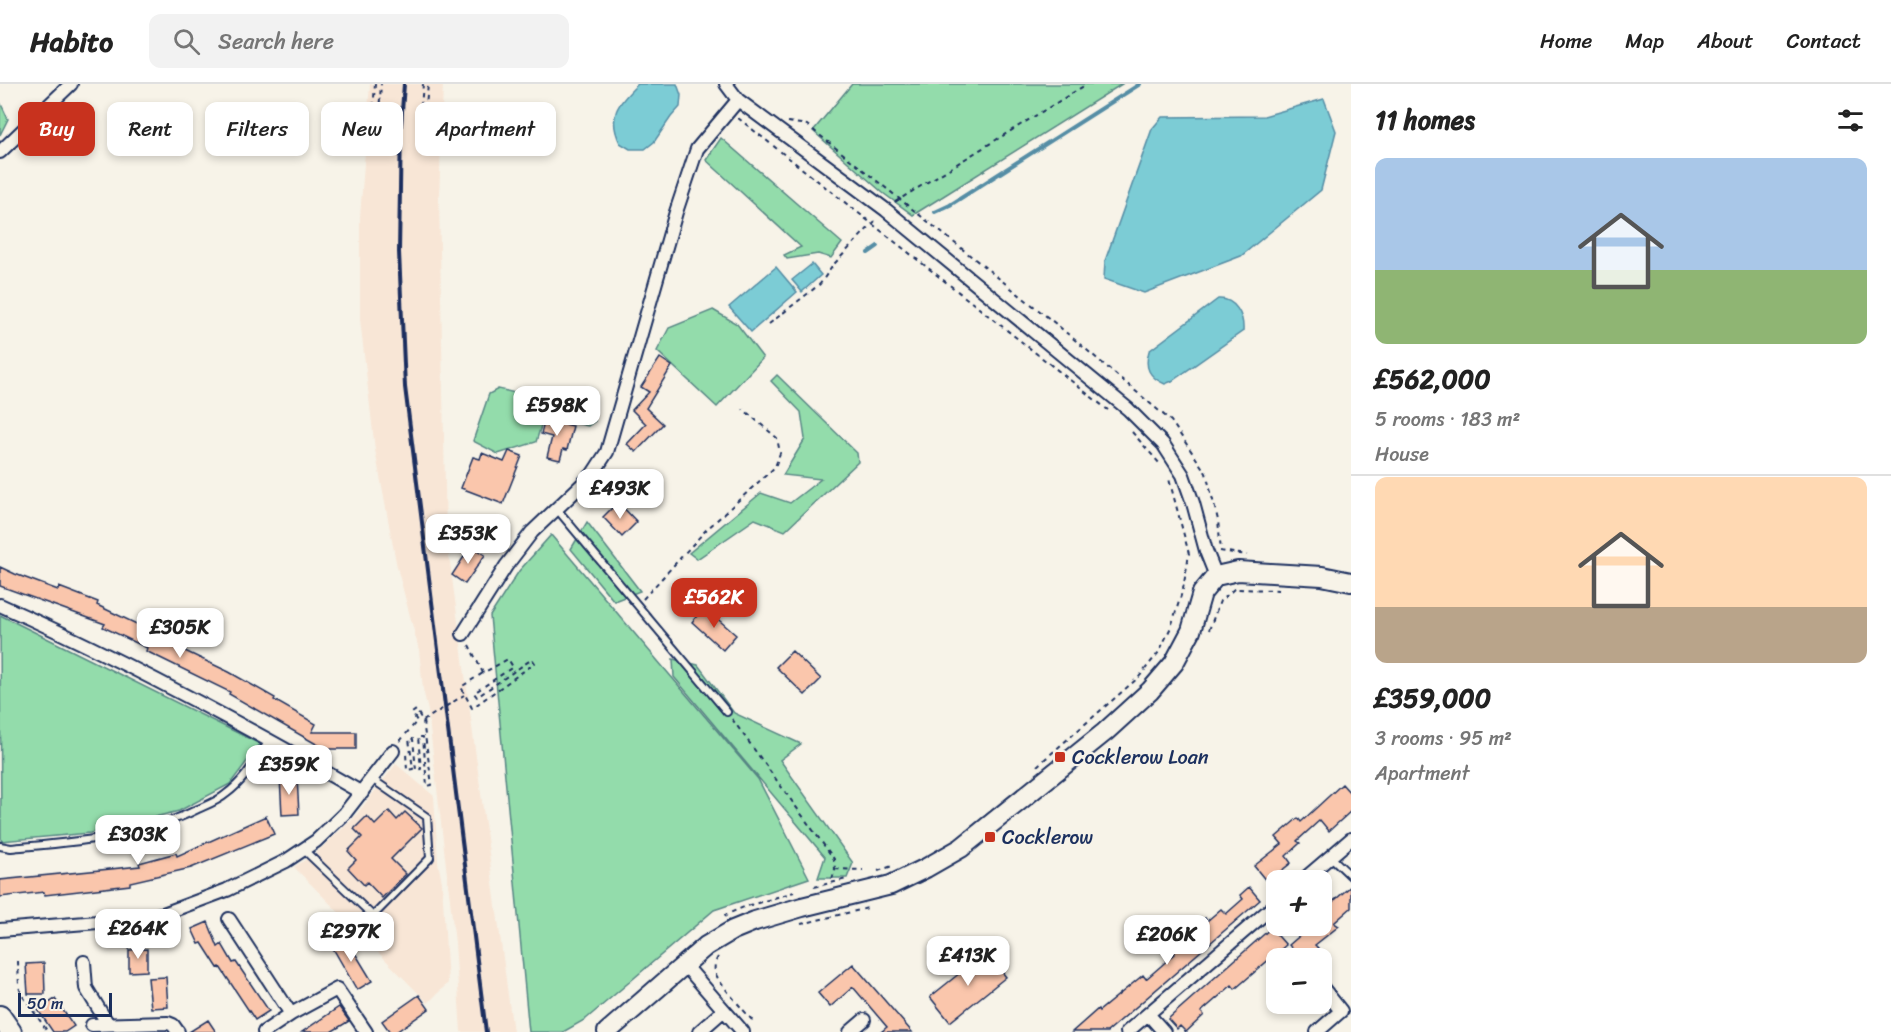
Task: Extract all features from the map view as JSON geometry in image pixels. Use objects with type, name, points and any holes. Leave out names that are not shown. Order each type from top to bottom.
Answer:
[{"type":"main road","points":[[607,1032],[705,946],[733,930],[802,907],[891,885],[962,848],[1105,732],[1150,691],[1174,663],[1191,631],[1202,593],[1216,576],[1238,571],[1322,576],[1351,582]]},
{"type":"main road","points":[[0,1016],[11,1032]]},
{"type":"street","points":[[0,152],[71,84]]},
{"type":"street","points":[[726,84],[738,100],[886,210],[1128,409],[1163,444],[1183,476],[1216,576]]},
{"type":"street","points":[[463,634],[506,566],[532,532],[592,475],[607,452],[676,212],[697,149],[738,100]]},
{"type":"street","points":[[0,605],[153,678],[362,793]]},
{"type":"street","points":[[0,930],[123,920],[163,914],[227,890],[286,861],[323,834],[345,813],[372,779],[399,751]]},
{"type":"street","points":[[1315,870],[1351,839]]},
{"type":"street","points":[[1127,1032],[1266,912]]},
{"type":"street","points":[[229,919],[291,1014]]},
{"type":"street","points":[[84,962],[86,988],[108,1024]]},
{"type":"street","points":[[684,964],[742,1031]]},
{"type":"street","points":[[264,1032],[291,1014],[337,989],[366,1032]]},
{"type":"street","points":[[1317,1032],[1341,1011],[1332,1000]]},
{"type":"street","points":[[699,1032],[724,1010]]},
{"type":"street","points":[[1148,1014],[1164,1032]]},
{"type":"street","points":[[850,1032],[864,1020]]},
{"type":"street","points":[[92,1025],[168,1023],[173,1025],[178,1032]]},
{"type":"lane","points":[[556,508],[727,712]]},
{"type":"lane","points":[[0,846],[10,848],[82,842],[138,831],[180,818],[224,796],[243,779],[269,740]]},
{"type":"lane","points":[[303,849],[373,916],[430,858],[426,817],[372,779]]},
{"type":"lane","points":[[1331,856],[1351,876]]},
{"type":"path","points":[[375,84],[372,126],[378,128],[381,84]]},
{"type":"path","points":[[423,84],[419,130],[424,130],[428,84]]},
{"type":"path","points":[[769,324],[820,284],[834,264],[894,203],[1087,84]]},
{"type":"path","points":[[728,111],[1114,415]]},
{"type":"path","points":[[638,606],[705,531],[775,467],[780,453],[777,438],[743,410]]},
{"type":"path","points":[[1131,431],[1161,464]]},
{"type":"path","points":[[1031,771],[1139,677],[1159,652],[1171,627],[1183,589],[1189,554],[1168,473]]},
{"type":"path","points":[[1220,601],[1234,589],[1284,590]]},
{"type":"path","points":[[463,634],[483,673]]},
{"type":"path","points":[[508,659],[513,667],[474,693],[477,697],[532,659],[535,663],[472,708],[460,687],[483,673],[508,659]]},
{"type":"path","points":[[423,721],[464,695]]},
{"type":"path","points":[[399,751],[408,770],[413,769],[409,739],[413,738],[416,770],[421,769],[418,737],[423,737],[428,786],[432,785],[423,721],[416,710],[412,713],[417,721],[406,732]]},
{"type":"path","points":[[727,712],[834,859],[835,869],[831,883]]},
{"type":"path","points":[[878,872],[898,863]]},
{"type":"path","points":[[835,869],[863,870]]},
{"type":"path","points":[[810,888],[850,878]]},
{"type":"path","points":[[733,930],[725,915],[744,907],[800,891]]},
{"type":"path","points":[[721,953],[714,971],[752,1020],[742,1031]]},
{"type":"path","points":[[18,961],[22,995],[48,1032]]},
{"type":"shaded area","points":[[370,84],[443,84],[442,102],[415,102],[415,156],[441,156],[439,200],[446,533],[513,1032],[461,1032],[455,943],[428,711],[419,650],[397,567],[375,450],[360,319],[360,217],[365,156],[403,156],[403,102],[369,102]]},
{"type":"shaded area","points":[[396,764],[434,796],[448,983],[428,1003],[294,867],[316,853],[353,819]]},
{"type":"green space","points":[[852,84],[1122,84],[913,215],[883,193],[813,131]]},
{"type":"green space","points":[[0,102],[8,119],[0,135]]},
{"type":"green space","points":[[721,138],[842,243],[831,258],[818,254],[787,259],[784,255],[801,247],[706,160]]},
{"type":"green space","points":[[713,310],[737,324],[763,358],[717,407],[657,351],[669,328]]},
{"type":"green space","points":[[777,375],[857,453],[858,462],[785,531],[755,519],[697,559],[689,553],[761,493],[790,503],[821,479],[783,475],[805,439],[801,412],[771,381]]},
{"type":"green space","points":[[498,389],[590,410],[595,421],[588,426],[544,416],[536,442],[498,454],[473,441],[489,394]]},
{"type":"green space","points":[[587,522],[640,591],[614,601],[571,549]]},
{"type":"green space","points":[[551,535],[758,779],[809,878],[714,910],[586,1019],[563,1032],[529,1032],[490,616],[519,571]]},
{"type":"green space","points":[[0,615],[260,744],[230,784],[179,811],[90,833],[1,841]]},
{"type":"green space","points":[[673,659],[698,665],[734,713],[801,744],[780,760],[853,863],[847,878],[818,878],[825,857],[674,677]]},
{"type":"water","points":[[638,84],[677,84],[681,95],[680,107],[654,142],[645,149],[630,149],[620,143],[616,133],[615,117],[620,104]]},
{"type":"water","points":[[1324,99],[1336,131],[1321,190],[1241,256],[1144,293],[1104,279],[1105,261],[1152,129],[1162,117],[1264,116]]},
{"type":"water","points":[[812,264],[821,275],[802,292],[792,280]]},
{"type":"water","points":[[776,267],[797,292],[751,332],[729,307]]},
{"type":"water","points":[[1218,299],[1234,304],[1242,319],[1243,331],[1172,381],[1165,384],[1155,378],[1148,367],[1149,351]]},
{"type":"building","points":[[660,358],[672,366],[646,408],[663,424],[636,452],[627,444],[646,424],[632,410],[649,392],[641,387]]},
{"type":"building","points":[[545,419],[573,426],[567,450],[563,449],[560,460],[547,457],[552,437],[541,434]]},
{"type":"building","points":[[509,451],[522,456],[503,504],[461,488],[473,457],[480,459],[482,453],[504,462]]},
{"type":"building","points":[[618,502],[637,522],[622,537],[603,517]]},
{"type":"building","points":[[471,546],[485,555],[465,584],[452,575]]},
{"type":"building","points":[[0,567],[58,590],[59,587],[98,602],[97,605],[145,628],[143,631],[229,672],[275,698],[274,700],[316,724],[312,732],[356,732],[356,749],[318,749],[318,745],[229,694],[230,692],[146,651],[147,648],[103,627],[105,624],[0,586]]},
{"type":"building","points":[[704,607],[736,635],[723,650],[692,622]]},
{"type":"building","points":[[792,651],[821,679],[805,695],[776,667]]},
{"type":"building","points":[[280,777],[297,777],[299,814],[282,815]]},
{"type":"building","points":[[1342,784],[1351,794],[1351,811],[1329,831],[1320,820],[1297,841],[1300,843],[1286,856],[1291,863],[1282,870],[1266,870],[1266,881],[1254,866],[1282,844],[1276,837],[1298,818],[1301,822]]},
{"type":"building","points":[[389,811],[397,820],[405,812],[422,828],[391,859],[406,874],[382,898],[367,882],[364,885],[348,868],[356,860],[348,851],[362,837],[354,829],[367,816],[375,825]]},
{"type":"building","points":[[266,816],[274,834],[191,868],[130,882],[130,885],[45,895],[44,892],[0,897],[0,880],[140,866],[139,863],[176,853],[177,856]]},
{"type":"building","points":[[1351,886],[1351,908],[1334,923],[1339,926],[1332,932],[1332,902]]},
{"type":"building","points":[[1249,887],[1260,900],[1107,1032],[1072,1032],[1143,975],[1146,979],[1161,966],[1175,953],[1169,946],[1180,936],[1182,938],[1205,918],[1207,921],[1221,909],[1226,914],[1243,899],[1240,895]]},
{"type":"building","points":[[208,922],[218,947],[222,944],[233,963],[236,962],[269,1011],[255,1020],[220,967],[218,968],[202,943],[199,944],[192,929]]},
{"type":"building","points":[[1266,932],[1266,936],[1278,936],[1286,945],[1283,948],[1266,948],[1266,962],[1235,989],[1232,985],[1201,1012],[1204,1015],[1186,1032],[1180,1026],[1177,1029],[1168,1019]]},
{"type":"building","points":[[344,935],[372,981],[357,990],[330,943]]},
{"type":"building","points":[[1299,936],[1326,936],[1315,945],[1318,948],[1292,948],[1289,945]]},
{"type":"building","points":[[147,949],[147,971],[129,972],[129,950]]},
{"type":"building","points":[[986,952],[1006,977],[950,1022],[930,997]]},
{"type":"building","points":[[44,963],[45,994],[28,994],[26,964]]},
{"type":"building","points":[[853,964],[912,1032],[881,1032],[887,1027],[853,987],[830,1007],[818,993]]},
{"type":"building","points":[[166,977],[168,1007],[151,1008],[148,978]]},
{"type":"building","points":[[419,995],[429,1009],[396,1032],[390,1032],[382,1021]]},
{"type":"building","points":[[55,999],[74,1026],[65,1032],[53,1032],[38,1010]]},
{"type":"building","points":[[339,1007],[349,1021],[331,1032],[302,1032]]},
{"type":"building","points":[[208,1020],[216,1032],[189,1032]]},
{"type":"waterway","points":[[935,212],[950,205],[1140,84]]},
{"type":"waterway","points":[[868,253],[878,246]]},
{"type":"railway","points":[[404,84],[399,252],[405,387],[486,1032]]},
{"type":"place","name":"Cocklerow Loan","points":[[1060,757]]},
{"type":"place","name":"Cocklerow","points":[[990,837]]}]
